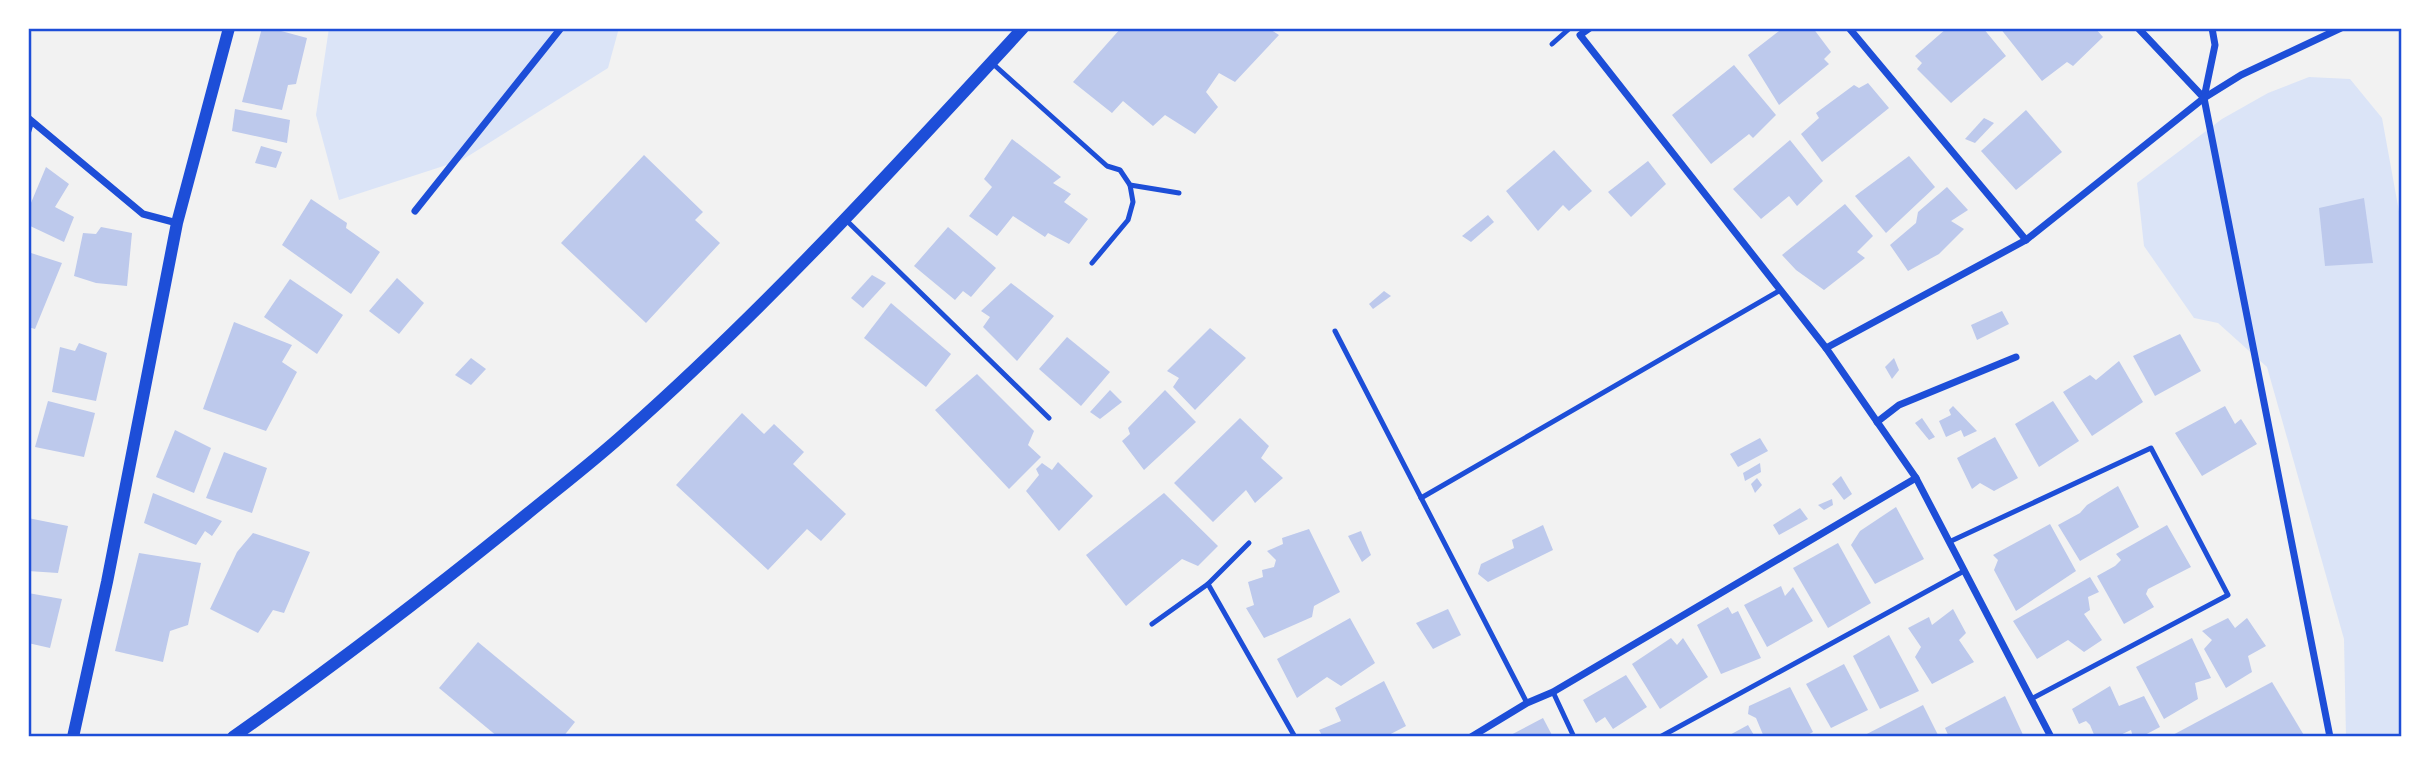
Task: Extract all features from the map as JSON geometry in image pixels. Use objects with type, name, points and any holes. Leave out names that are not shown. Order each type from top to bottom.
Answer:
[{"type":"street","points":[[73,737],[107,582],[177,223],[229,28]]},
{"type":"street","points":[[415,211],[561,28]]},
{"type":"street","points":[[233,737],[331,669],[469,561],[625,433],[730,336],[845,219],[1023,28]]},
{"type":"street","points":[[1572,28],[1826,348],[1916,478],[2051,737]]},
{"type":"street","points":[[1580,35],[1590,28]]},
{"type":"street","points":[[1849,28],[2026,240]]},
{"type":"street","points":[[2138,28],[2204,98]]},
{"type":"street","points":[[2212,28],[2215,45],[2204,98],[2330,737]]},
{"type":"street","points":[[1826,348],[2026,240],[2204,98],[2241,75],[2341,28]]},
{"type":"street","points":[[30,120],[143,214],[177,223]]},
{"type":"street","points":[[1877,422],[1899,405],[2016,357]]},
{"type":"street","points":[[1471,737],[1527,703],[1553,692],[1916,478]]},
{"type":"lane","points":[[1552,44],[1572,28]]},
{"type":"lane","points":[[991,62],[1107,166],[1120,170],[1129,185],[1133,202],[1128,220],[1092,263]]},
{"type":"lane","points":[[28,134],[30,120]]},
{"type":"lane","points":[[1129,185],[1179,193]]},
{"type":"lane","points":[[845,219],[1049,418]]},
{"type":"lane","points":[[1420,498],[1779,291]]},
{"type":"lane","points":[[1335,331],[1527,703]]},
{"type":"lane","points":[[1949,542],[2151,448],[2222,583],[2228,595],[2031,699]]},
{"type":"lane","points":[[1152,624],[1208,584],[1249,543]]},
{"type":"lane","points":[[1660,737],[1964,571]]},
{"type":"lane","points":[[1208,584],[1295,737]]},
{"type":"lane","points":[[1553,692],[1574,737]]},
{"type":"shaded area","points":[[329,28],[619,28],[608,68],[462,160],[339,200],[316,115]]},
{"type":"shaded area","points":[[2309,77],[2350,79],[2382,118],[2402,228],[2402,737],[2346,737],[2344,639],[2267,367],[2218,323],[2194,318],[2144,246],[2137,183],[2222,119],[2268,93]]},
{"type":"building","points":[[262,28],[307,38],[296,84],[288,85],[282,110],[242,102]]},
{"type":"building","points":[[1121,28],[1268,28],[1279,35],[1235,82],[1219,73],[1206,92],[1218,107],[1195,134],[1165,115],[1153,126],[1123,101],[1112,113],[1073,82]]},
{"type":"building","points":[[1783,28],[1813,28],[1831,52],[1824,59],[1829,64],[1779,105],[1748,55]]},
{"type":"building","points":[[1947,28],[1983,28],[2006,56],[1951,103],[1917,69],[1922,63],[1915,56]]},
{"type":"building","points":[[2000,28],[2095,28],[2103,37],[2073,66],[2067,62],[2042,81]]},
{"type":"building","points":[[1734,65],[1776,115],[1753,138],[1749,134],[1711,164],[1672,115]]},
{"type":"building","points":[[1868,83],[1889,108],[1822,162],[1801,134],[1819,118],[1816,113],[1854,85],[1859,88]]},
{"type":"building","points":[[235,109],[290,120],[287,143],[232,131]]},
{"type":"building","points":[[2026,110],[2062,152],[2016,190],[1981,151]]},
{"type":"building","points":[[1984,118],[1994,123],[1975,143],[1965,139]]},
{"type":"building","points":[[1012,139],[1061,177],[1053,183],[1071,194],[1064,202],[1088,219],[1069,244],[1048,233],[1045,237],[1013,216],[997,236],[969,216],[992,187],[984,179]]},
{"type":"building","points":[[1790,140],[1823,181],[1797,206],[1789,196],[1761,219],[1733,189]]},
{"type":"building","points":[[261,146],[282,152],[276,168],[255,163]]},
{"type":"building","points":[[1554,150],[1592,191],[1569,211],[1563,205],[1538,231],[1506,191]]},
{"type":"building","points":[[644,155],[703,212],[695,220],[720,243],[646,323],[561,243]]},
{"type":"building","points":[[1909,156],[1935,187],[1886,233],[1855,196]]},
{"type":"building","points":[[1648,161],[1666,184],[1631,217],[1608,192]]},
{"type":"building","points":[[46,167],[69,184],[55,207],[74,217],[64,242],[28,225],[28,210]]},
{"type":"building","points":[[1947,187],[1968,210],[1951,221],[1964,229],[1939,254],[1908,271],[1890,245],[1916,223],[1918,212]]},
{"type":"building","points":[[2364,198],[2373,263],[2325,266],[2319,208]]},
{"type":"building","points":[[311,199],[347,223],[346,228],[380,252],[351,294],[282,245]]},
{"type":"building","points":[[1845,204],[1873,236],[1857,252],[1865,258],[1824,290],[1796,270],[1782,255]]},
{"type":"building","points":[[1488,215],[1494,222],[1471,242],[1462,236]]},
{"type":"building","points":[[101,227],[132,233],[127,286],[96,283],[74,276],[83,233],[96,234]]},
{"type":"building","points":[[948,227],[996,268],[971,297],[963,291],[955,300],[914,266]]},
{"type":"building","points":[[28,252],[62,263],[35,329],[28,327]]},
{"type":"building","points":[[872,275],[886,283],[863,308],[851,298]]},
{"type":"building","points":[[397,278],[424,303],[399,334],[369,311]]},
{"type":"building","points":[[290,279],[343,315],[317,354],[264,317]]},
{"type":"building","points":[[1011,283],[1054,316],[1017,361],[983,327],[990,317],[981,311]]},
{"type":"building","points":[[1384,291],[1391,296],[1373,309],[1369,304]]},
{"type":"building","points":[[891,303],[951,354],[926,387],[864,338]]},
{"type":"building","points":[[2002,311],[2009,324],[1977,340],[1971,325]]},
{"type":"building","points":[[234,322],[292,345],[282,362],[297,372],[266,431],[203,409]]},
{"type":"building","points":[[1210,328],[1246,358],[1195,410],[1173,387],[1179,378],[1167,371]]},
{"type":"building","points":[[2180,334],[2201,371],[2155,396],[2133,356]]},
{"type":"building","points":[[1067,337],[1110,372],[1081,406],[1039,369]]},
{"type":"building","points":[[79,343],[107,353],[96,401],[52,392],[60,347],[75,351]]},
{"type":"building","points":[[471,358],[486,369],[471,385],[455,375]]},
{"type":"building","points":[[1894,358],[1899,370],[1892,379],[1885,367]]},
{"type":"building","points":[[2119,361],[2143,402],[2092,436],[2063,392],[2090,375],[2096,380]]},
{"type":"building","points":[[977,374],[1034,431],[1028,445],[1041,457],[1009,489],[935,410]]},
{"type":"building","points":[[1110,390],[1122,402],[1100,419],[1090,412]]},
{"type":"building","points":[[1165,390],[1196,422],[1144,470],[1122,441],[1130,434],[1128,428]]},
{"type":"building","points":[[48,401],[95,413],[84,457],[35,447]]},
{"type":"building","points":[[2053,401],[2079,441],[2039,467],[2015,424]]},
{"type":"building","points":[[1953,406],[1977,431],[1964,437],[1961,430],[1946,437],[1939,421],[1951,415],[1949,410]]},
{"type":"building","points":[[2225,406],[2235,424],[2241,419],[2257,444],[2202,476],[2175,433]]},
{"type":"building","points":[[742,413],[764,434],[774,424],[804,452],[793,464],[846,514],[821,541],[807,529],[768,570],[676,485]]},
{"type":"building","points":[[1240,418],[1269,446],[1261,458],[1283,478],[1255,503],[1246,490],[1213,522],[1174,483]]},
{"type":"building","points":[[1922,418],[1935,437],[1929,440],[1915,423]]},
{"type":"building","points":[[175,430],[211,448],[194,493],[156,477]]},
{"type":"building","points":[[1995,437],[2018,478],[1994,491],[1980,483],[1972,489],[1957,458]]},
{"type":"building","points":[[1760,438],[1768,451],[1738,467],[1730,454]]},
{"type":"building","points":[[224,452],[267,468],[252,513],[206,498]]},
{"type":"building","points":[[1058,462],[1093,496],[1059,531],[1026,491],[1039,475],[1036,469],[1042,463],[1052,470]]},
{"type":"building","points":[[1760,463],[1761,472],[1745,481],[1743,473]]},
{"type":"building","points":[[1841,476],[1852,494],[1844,500],[1832,484]]},
{"type":"building","points":[[1757,478],[1762,485],[1755,493],[1751,484]]},
{"type":"building","points":[[2118,486],[2139,527],[2080,561],[2058,525]]},
{"type":"building","points":[[153,493],[222,521],[212,536],[205,531],[196,545],[144,523]]},
{"type":"building","points":[[1164,493],[1218,546],[1198,566],[1182,559],[1126,606],[1086,555]]},
{"type":"building","points":[[1832,499],[1833,505],[1824,510],[1818,505]]},
{"type":"building","points":[[1896,507],[1924,559],[1875,584],[1851,545],[1860,531]]},
{"type":"building","points":[[1800,508],[1808,519],[1779,535],[1773,525]]},
{"type":"building","points":[[28,518],[68,526],[58,573],[28,571]]},
{"type":"building","points":[[2050,524],[2076,571],[2016,611],[1994,570],[1998,560],[1993,555]]},
{"type":"building","points":[[1543,525],[1553,550],[1488,582],[1478,574],[1481,564],[1514,548],[1512,540]]},
{"type":"building","points":[[2167,525],[2191,567],[2148,589],[2146,594],[2154,607],[2124,624],[2097,576],[2121,560],[2116,554]]},
{"type":"building","points":[[1309,529],[1340,592],[1314,606],[1312,617],[1264,638],[1246,608],[1254,605],[1248,582],[1263,577],[1262,570],[1274,567],[1276,560],[1267,551],[1283,544],[1282,538]]},
{"type":"building","points":[[1361,531],[1371,555],[1362,562],[1348,536]]},
{"type":"building","points":[[253,533],[310,552],[284,613],[273,610],[258,633],[210,609],[237,552]]},
{"type":"building","points":[[1838,543],[1871,603],[1828,628],[1793,568]]},
{"type":"building","points":[[139,553],[201,563],[188,625],[170,631],[163,662],[115,651]]},
{"type":"building","points":[[2090,577],[2099,592],[2088,597],[2090,610],[2084,614],[2102,640],[2084,652],[2068,640],[2037,659],[2013,621]]},
{"type":"building","points":[[1781,586],[1785,596],[1793,587],[1813,621],[1767,647],[1744,605]]},
{"type":"building","points":[[28,593],[62,599],[50,648],[28,643]]},
{"type":"building","points":[[1728,607],[1732,614],[1738,611],[1761,658],[1721,674],[1697,625]]},
{"type":"building","points":[[1448,609],[1461,635],[1433,649],[1416,623]]},
{"type":"building","points":[[1953,609],[1966,633],[1959,640],[1974,662],[1932,684],[1915,657],[1921,647],[1908,628],[1929,617],[1932,625]]},
{"type":"building","points":[[1350,618],[1375,663],[1341,686],[1327,677],[1297,698],[1277,659]]},
{"type":"building","points":[[2228,618],[2235,628],[2247,618],[2266,646],[2248,656],[2252,672],[2226,688],[2204,649],[2212,640],[2202,631]]},
{"type":"building","points":[[1889,635],[1919,691],[1880,709],[1853,656]]},
{"type":"building","points":[[1671,638],[1677,645],[1683,638],[1708,677],[1660,709],[1632,664]]},
{"type":"building","points":[[2192,638],[2211,678],[2195,683],[2198,699],[2164,719],[2136,667]]},
{"type":"building","points":[[478,642],[575,722],[563,737],[498,737],[439,688]]},
{"type":"building","points":[[1844,664],[1868,710],[1831,728],[1806,684]]},
{"type":"building","points":[[1626,675],[1647,707],[1613,729],[1605,717],[1596,723],[1583,700]]},
{"type":"building","points":[[1384,681],[1406,726],[1385,737],[1323,737],[1319,730],[1341,721],[1335,708]]},
{"type":"building","points":[[2272,682],[2305,737],[2169,737]]},
{"type":"building","points":[[2110,686],[2119,706],[2144,696],[2160,727],[2141,737],[2133,737],[2131,730],[2116,737],[2095,737],[2086,721],[2079,724],[2072,709]]},
{"type":"building","points":[[1790,687],[1813,732],[1804,737],[1764,737],[1756,718],[1748,714],[1749,706]]},
{"type":"building","points":[[2005,696],[2024,737],[1949,737],[1945,728]]},
{"type":"building","points":[[1923,705],[1939,737],[1861,737]]},
{"type":"building","points":[[1543,718],[1553,737],[1507,737]]},
{"type":"building","points":[[1748,725],[1755,737],[1726,737]]}]
